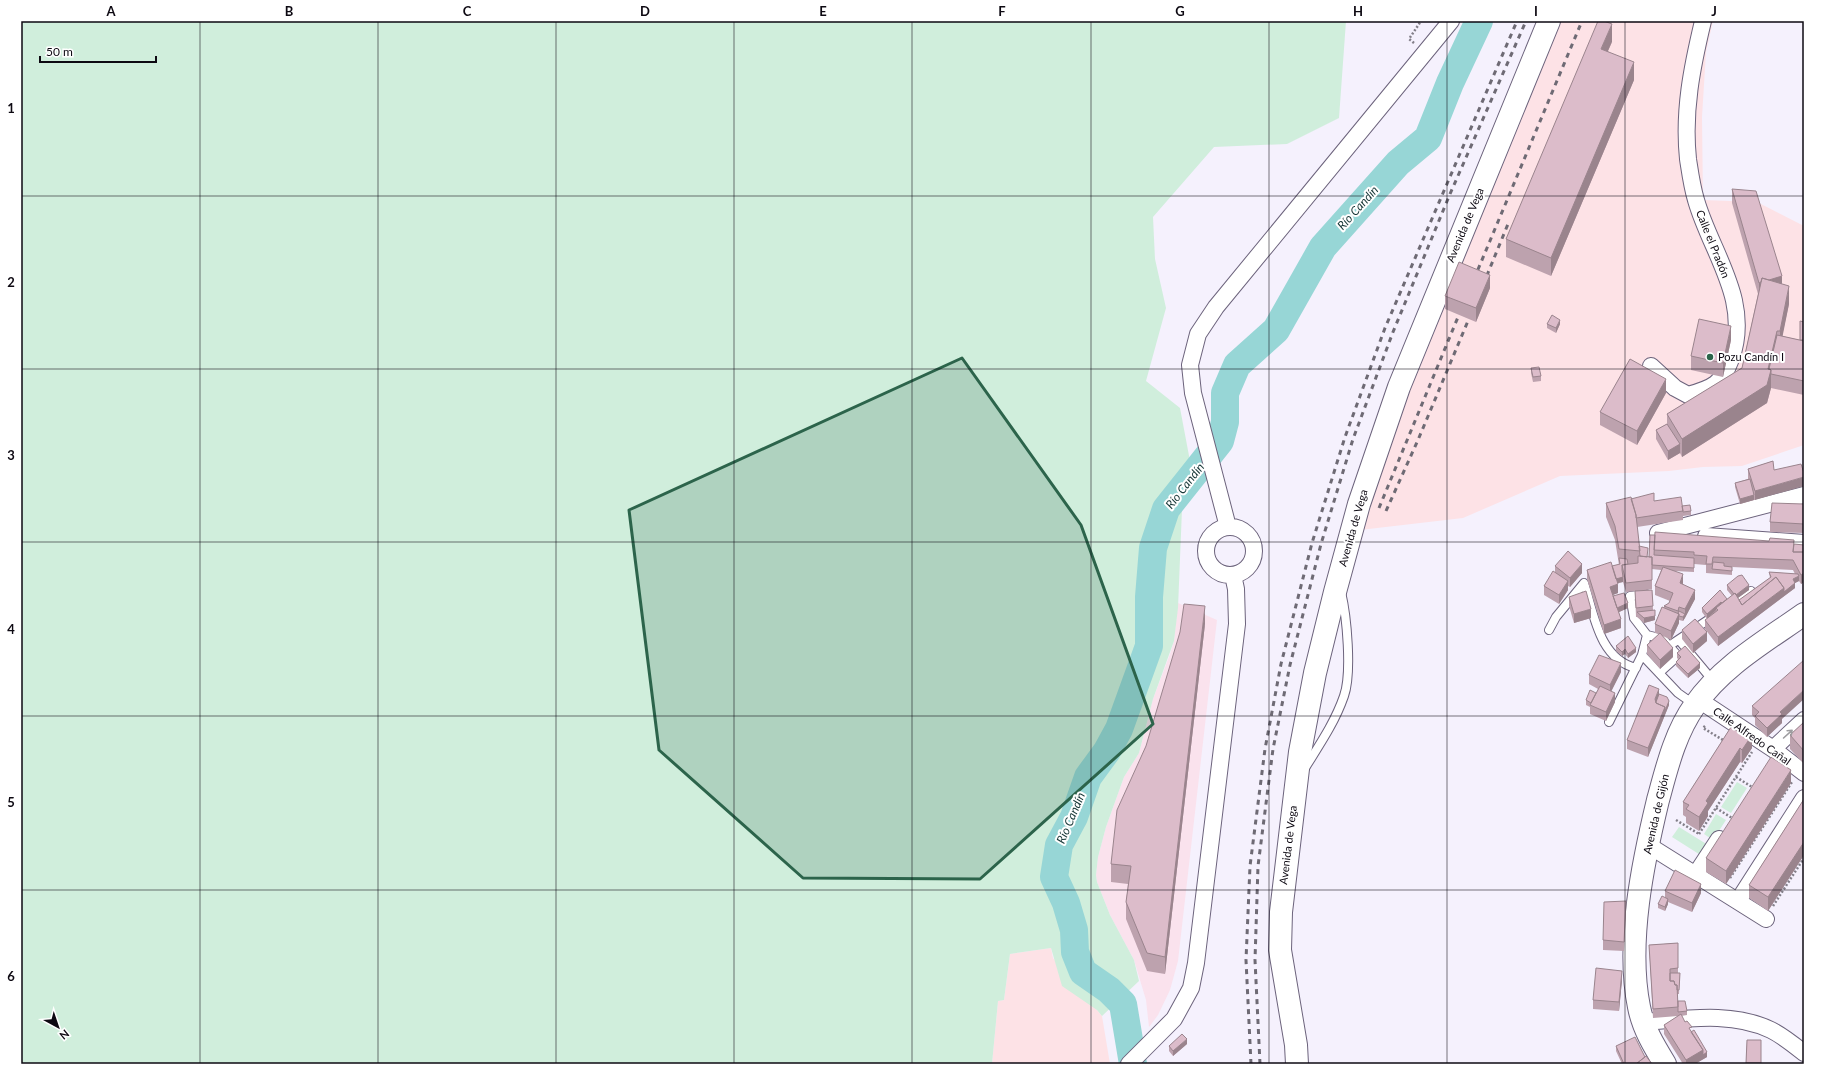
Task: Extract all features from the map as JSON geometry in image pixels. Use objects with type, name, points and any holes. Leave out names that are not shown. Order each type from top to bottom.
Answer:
[{"type":"street","name":"Avenida de Vega","points":[[1297,1064],[1296,1045],[1280,950],[1280,912],[1296,780],[1315,673],[1338,578],[1359,504],[1399,387],[1549,21]]},
{"type":"street","name":"Calle el Pradón","points":[[1651,366],[1675,388],[1688,395],[1708,390],[1725,375],[1736,346],[1737,312],[1725,270],[1696,201],[1688,158],[1687,103],[1703,21]]},
{"type":"street","points":[[1228,527],[1193,393],[1190,365],[1198,334],[1216,307],[1446,27]]},
{"type":"street","points":[[1804,495],[1658,533],[1804,543]]},
{"type":"street","points":[[1228,527],[1242,530],[1248,535],[1254,548],[1251,563],[1240,573],[1233,575],[1225,574],[1211,565],[1206,550],[1213,535],[1228,527]]},
{"type":"street","points":[[1129,1064],[1164,1031],[1174,1019],[1191,988],[1196,963],[1237,624],[1236,589],[1233,575]]},
{"type":"street","name":"Avenida de Gijón","points":[[1665,1064],[1643,1022],[1639,1007],[1636,984],[1635,953],[1637,909],[1648,844],[1668,763],[1680,730],[1697,702],[1715,682],[1736,663],[1804,614]]},
{"type":"street","name":"Calle Alfredo Cañal","points":[[1697,702],[1773,748],[1804,773]]},
{"type":"street","points":[[1773,748],[1804,720]]},
{"type":"street","points":[[1738,900],[1804,798]]},
{"type":"street","points":[[1696,874],[1732,818]]},
{"type":"street","points":[[1648,844],[1722,891],[1738,900],[1769,913]]},
{"type":"street","points":[[1643,1022],[1724,1018],[1752,1023],[1771,1030],[1804,1053]]},
{"type":"lane","points":[[1296,780],[1329,731],[1345,694],[1348,655],[1344,604],[1338,578]]},
{"type":"lane","points":[[1549,630],[1556,617],[1584,583],[1601,638],[1614,658],[1625,665],[1636,668]]},
{"type":"lane","points":[[1669,646],[1751,591]]},
{"type":"lane","points":[[1650,594],[1630,596],[1634,618],[1647,636],[1663,639],[1678,656],[1659,673]]},
{"type":"lane","points":[[1609,722],[1642,655],[1647,636]]},
{"type":"lane","points":[[1679,640],[1715,682]]},
{"type":"lane","points":[[1642,655],[1678,693],[1697,702]]},
{"type":"path","points":[[1706,724],[1703,728],[1723,740]]},
{"type":"path","points":[[1700,834],[1755,748]]},
{"type":"path","points":[[1736,777],[1752,787]]},
{"type":"path","points":[[1722,891],[1793,782],[1786,778]]},
{"type":"path","points":[[1716,808],[1732,818]]},
{"type":"path","points":[[1676,820],[1715,844]]},
{"type":"path","points":[[1769,913],[1804,858]]},
{"type":"highlighted area","points":[[962,358],[1081,525],[1153,724],[980,879],[803,878],[659,750],[629,510]]},
{"type":"shaded area","points":[[1558,21],[1713,21],[1706,52],[1702,117],[1703,200],[1757,202],[1804,226],[1804,445],[1742,466],[1560,476],[1463,518],[1360,530],[1408,390]]},
{"type":"shaded area","points":[[1178,603],[1217,620],[1178,961],[1170,990],[1158,1015],[1149,1027],[1146,1000],[1134,960],[1110,915],[1097,882],[1096,875],[1098,857],[1106,827],[1124,777],[1139,753],[1153,699],[1174,641]]},
{"type":"shaded area","points":[[1051,948],[1053,958],[1102,1016],[1110,1064],[992,1064],[998,1001],[1004,1000],[1010,954]]},
{"type":"green space","points":[[21,21],[1346,21],[1339,118],[1287,144],[1214,147],[1153,217],[1155,259],[1166,308],[1146,381],[1180,408],[1190,461],[1182,509],[1178,608],[1174,641],[1153,699],[1139,753],[1124,777],[1106,827],[1098,857],[1096,875],[1097,882],[1110,915],[1134,960],[1139,981],[1102,1016],[1097,1010],[1062,986],[1051,948],[1010,954],[1004,1000],[998,1001],[992,1064],[21,1064]]},
{"type":"green space","points":[[1737,782],[1747,788],[1731,813],[1721,807]]},
{"type":"green space","points":[[1716,814],[1726,820],[1713,840],[1704,834]]},
{"type":"green space","points":[[1679,827],[1708,845],[1702,856],[1672,837]]},
{"type":"building","points":[[1598,21],[1604,21],[1612,24],[1601,49],[1634,62],[1551,258],[1506,239]]},
{"type":"building","points":[[1732,189],[1756,191],[1782,276],[1769,280],[1762,278],[1761,282],[1759,283]]},
{"type":"building","points":[[1459,262],[1490,275],[1476,308],[1445,296]]},
{"type":"building","points":[[1762,278],[1789,286],[1780,331],[1777,331],[1768,369],[1771,370],[1767,385],[1682,439],[1667,414],[1742,368]]},
{"type":"building","points":[[1552,315],[1560,320],[1556,328],[1547,324]]},
{"type":"building","points":[[1699,319],[1731,326],[1723,363],[1691,356]]},
{"type":"building","points":[[1800,321],[1804,322],[1804,340],[1800,340]]},
{"type":"building","points":[[1777,335],[1804,341],[1804,381],[1771,374],[1771,370],[1769,369]]},
{"type":"building","points":[[1630,359],[1666,379],[1637,431],[1600,412]]},
{"type":"building","points":[[1539,367],[1541,376],[1533,377],[1531,368]]},
{"type":"building","points":[[1667,424],[1680,444],[1668,451],[1656,430]]},
{"type":"building","points":[[1773,461],[1774,470],[1801,464],[1804,477],[1755,491],[1748,469]]},
{"type":"building","points":[[1750,479],[1754,495],[1740,499],[1735,483]]},
{"type":"building","points":[[1654,493],[1654,501],[1681,497],[1683,511],[1636,518],[1631,499]]},
{"type":"building","points":[[1631,497],[1636,515],[1640,551],[1619,549],[1615,526],[1606,503]]},
{"type":"building","points":[[1772,503],[1804,504],[1804,524],[1770,522]]},
{"type":"building","points":[[1690,505],[1691,511],[1683,512],[1682,506]]},
{"type":"building","points":[[1655,532],[1769,541],[1770,538],[1794,540],[1793,552],[1804,552],[1804,573],[1801,575],[1793,560],[1713,557],[1712,564],[1706,564],[1707,556],[1694,555],[1694,552],[1654,550]]},
{"type":"building","points":[[1650,535],[1655,535],[1654,555],[1694,558],[1694,568],[1652,565],[1652,557],[1649,557]]},
{"type":"building","points":[[1794,544],[1804,545],[1804,552],[1793,552]]},
{"type":"building","points":[[1639,546],[1648,548],[1647,557],[1640,556]]},
{"type":"building","points":[[1568,551],[1582,564],[1570,578],[1555,566]]},
{"type":"building","points":[[1638,556],[1652,557],[1652,580],[1626,583],[1622,565],[1638,563]]},
{"type":"building","points":[[1619,558],[1627,559],[1628,564],[1622,565],[1623,577],[1616,579],[1612,566],[1620,564]]},
{"type":"building","points":[[1611,562],[1618,584],[1610,587],[1621,619],[1604,625],[1587,570]]},
{"type":"building","points":[[1713,562],[1724,563],[1724,566],[1732,567],[1732,571],[1712,569]]},
{"type":"building","points":[[1663,567],[1683,574],[1680,583],[1695,590],[1685,609],[1679,607],[1678,611],[1664,606],[1669,603],[1673,593],[1655,586]]},
{"type":"building","points":[[1553,571],[1568,581],[1559,595],[1544,586]]},
{"type":"building","points":[[1769,572],[1798,574],[1799,576],[1793,579],[1795,583],[1784,592],[1784,588],[1776,577],[1742,605],[1739,600],[1771,577]]},
{"type":"building","points":[[1742,575],[1749,585],[1736,595],[1727,585],[1738,576]]},
{"type":"building","points":[[1776,577],[1784,588],[1718,637],[1705,620],[1718,610],[1716,608],[1735,593],[1742,605]]},
{"type":"building","points":[[1652,590],[1653,606],[1636,608],[1635,591]]},
{"type":"building","points":[[1720,590],[1727,599],[1707,614],[1702,608]]},
{"type":"building","points":[[1586,591],[1591,609],[1574,614],[1569,597]]},
{"type":"building","points":[[1624,593],[1628,603],[1617,608],[1613,596]]},
{"type":"building","points":[[1184,604],[1205,606],[1165,957],[1147,953],[1126,902],[1131,866],[1111,864],[1117,810],[1146,746],[1180,632]]},
{"type":"building","points":[[1662,607],[1679,614],[1671,631],[1655,624]]},
{"type":"building","points":[[1655,610],[1655,616],[1644,618],[1637,612]]},
{"type":"building","points":[[1679,611],[1685,614],[1683,617],[1679,616]]},
{"type":"building","points":[[1695,619],[1707,632],[1693,644],[1682,630]]},
{"type":"building","points":[[1660,633],[1673,648],[1660,660],[1647,645]]},
{"type":"building","points":[[1628,636],[1636,648],[1628,654],[1625,649],[1622,652],[1616,646]]},
{"type":"building","points":[[1685,646],[1700,663],[1688,674],[1676,662],[1681,657],[1677,653]]},
{"type":"building","points":[[1599,655],[1621,663],[1610,685],[1589,675]]},
{"type":"building","points":[[1804,660],[1804,690],[1780,712],[1782,714],[1767,728],[1755,716],[1759,712],[1752,706]]},
{"type":"building","points":[[1649,685],[1659,689],[1655,699],[1656,703],[1665,707],[1648,748],[1627,740]]},
{"type":"building","points":[[1600,686],[1615,693],[1606,712],[1590,705]]},
{"type":"building","points":[[1590,690],[1596,693],[1591,703],[1586,700]]},
{"type":"building","points":[[1659,694],[1667,697],[1669,701],[1665,711],[1665,707],[1656,703]]},
{"type":"building","points":[[1804,722],[1804,751],[1790,735]]},
{"type":"building","points":[[1739,726],[1752,735],[1742,750],[1740,748],[1706,801],[1708,803],[1699,817],[1686,809],[1689,805],[1683,802],[1731,727],[1737,731]]},
{"type":"building","points":[[1771,757],[1791,770],[1726,871],[1706,858]]},
{"type":"building","points":[[1804,799],[1804,842],[1768,897],[1749,885]]},
{"type":"building","points":[[1675,870],[1701,884],[1692,903],[1665,891]]},
{"type":"building","points":[[1662,896],[1668,899],[1665,907],[1658,904]]},
{"type":"building","points":[[1626,901],[1624,942],[1603,940],[1604,902]]},
{"type":"building","points":[[1678,943],[1678,968],[1670,969],[1670,981],[1674,981],[1675,985],[1677,985],[1678,1007],[1653,1009],[1649,945]]},
{"type":"building","points":[[1596,968],[1622,971],[1619,1002],[1593,1000]]},
{"type":"building","points":[[1670,973],[1680,973],[1679,990],[1677,990],[1677,985],[1675,985],[1674,981],[1670,981]]},
{"type":"building","points":[[1678,1001],[1685,1001],[1687,1011],[1678,1012]]},
{"type":"building","points":[[1681,1014],[1685,1022],[1687,1021],[1692,1027],[1689,1028],[1703,1050],[1686,1060],[1664,1025]]},
{"type":"building","points":[[1694,1030],[1707,1052],[1703,1055],[1703,1050],[1691,1032]]},
{"type":"building","points":[[1182,1034],[1187,1039],[1173,1051],[1169,1046]]},
{"type":"building","points":[[1635,1037],[1645,1057],[1636,1064],[1624,1064],[1616,1046]]},
{"type":"building","points":[[1747,1040],[1761,1040],[1761,1063],[1746,1063]]},
{"type":"building","points":[[1646,1056],[1652,1064],[1636,1064]]},
{"type":"waterway","name":"Río Candín","points":[[1133,1064],[1123,1004],[1109,990],[1083,972],[1075,952],[1074,930],[1066,903],[1054,877],[1059,845],[1074,817],[1088,777],[1107,751],[1119,729],[1149,646],[1149,597],[1153,548],[1166,509],[1220,441],[1225,422],[1225,393],[1237,365],[1276,330],[1323,247],[1398,163],[1428,138],[1450,83],[1479,21]]},
{"type":"railway","points":[[1251,1064],[1246,960],[1250,866],[1265,749],[1281,664],[1312,543],[1345,437],[1385,328],[1517,21]]},
{"type":"railway","points":[[1260,1064],[1255,960],[1258,866],[1273,749],[1290,665],[1321,544],[1353,439],[1393,332],[1450,194],[1526,21]]},
{"type":"railway","points":[[1474,279],[1582,21]]},
{"type":"railway","points":[[1483,285],[1508,224]]},
{"type":"railway","points":[[1379,508],[1463,305]]},
{"type":"railway","points":[[1386,511],[1418,440],[1473,309]]},
{"type":"place","name":"Pozu Candín I","points":[[1710,357]]}]
